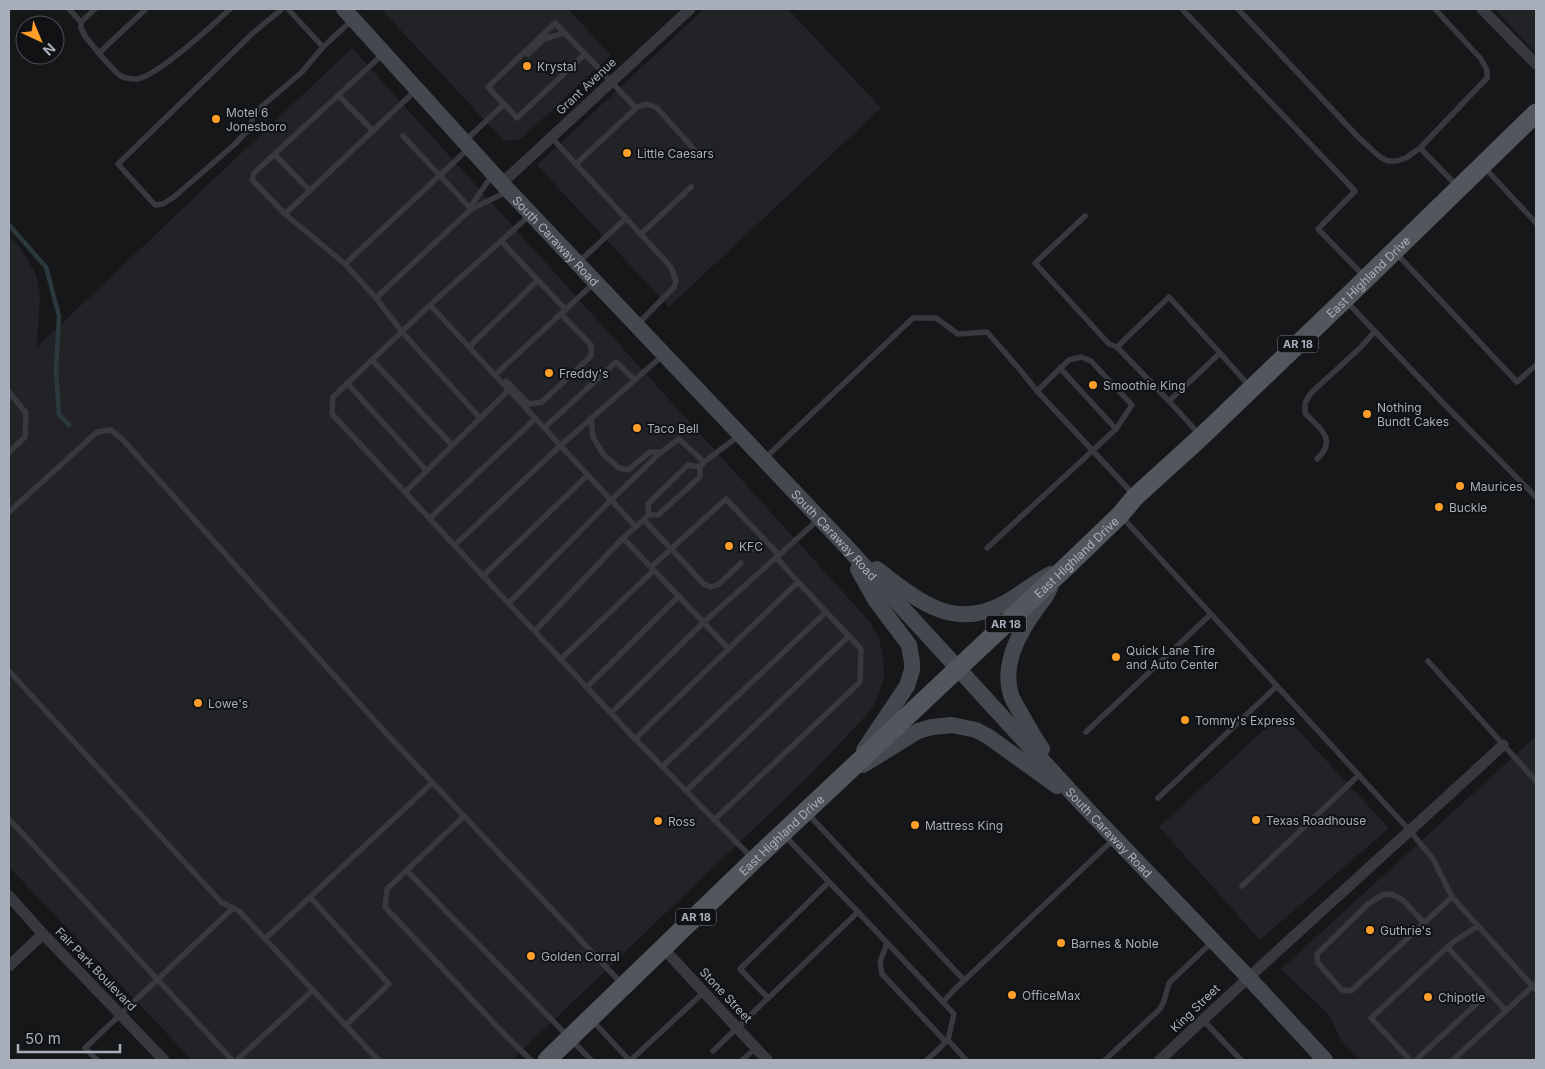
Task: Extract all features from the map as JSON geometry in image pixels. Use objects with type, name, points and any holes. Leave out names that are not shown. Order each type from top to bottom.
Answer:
[{"type":"main road","name":"South Caraway Road","points":[[349,14],[501,183],[820,518],[1085,807],[1325,1060]]},
{"type":"main road","name":"East Highland Drive","points":[[547,1060],[754,860],[784,834],[1060,573],[1120,515],[1135,497],[1345,300],[1536,113]]},
{"type":"main road","points":[[843,543],[919,599],[943,612],[953,614],[975,614],[990,610],[1048,575],[1060,573]]},
{"type":"main road","points":[[843,543],[876,600],[909,645],[912,662],[912,670],[907,686],[847,774]]},
{"type":"main road","points":[[1060,573],[1017,641],[1011,658],[1009,686],[1012,697],[1056,772],[1085,807]]},
{"type":"main road","points":[[847,774],[918,731],[932,727],[952,725],[976,730],[989,737],[1085,807]]},
{"type":"street","name":"Grant Avenue","points":[[501,183],[690,9]]},
{"type":"street","points":[[1482,9],[1536,64]]},
{"type":"street","name":"King Street","points":[[1160,1060],[1248,977],[1410,832],[1503,744]]},
{"type":"street","name":"Fair Park Boulevard","points":[[9,896],[164,1060]]},
{"type":"street","points":[[9,966],[43,934]]},
{"type":"street","name":"Stone Street","points":[[663,948],[767,1060]]},
{"type":"lane","points":[[69,9],[81,22],[81,28],[85,36],[121,76],[137,79],[150,74],[176,55],[230,9]]},
{"type":"lane","points":[[81,22],[95,9]]},
{"type":"lane","points":[[99,53],[146,9]]},
{"type":"lane","points":[[282,9],[253,32],[118,164],[155,205],[164,204],[174,197],[235,144],[250,128],[254,112],[302,72],[349,14]]},
{"type":"lane","points":[[288,9],[322,47]]},
{"type":"lane","points":[[1182,9],[1355,191],[1318,229],[1366,279]]},
{"type":"lane","points":[[1238,9],[1358,137],[1380,157],[1388,161],[1406,158],[1420,148],[1487,78],[1487,70],[1480,59],[1435,9]]},
{"type":"lane","points":[[584,54],[517,118],[488,87],[555,23],[636,108]]},
{"type":"lane","points":[[494,94],[498,82],[544,39],[564,33]]},
{"type":"lane","points":[[384,53],[254,173],[252,180],[284,214],[345,264],[376,298],[402,332],[480,418]]},
{"type":"lane","points":[[284,214],[417,89]]},
{"type":"lane","points":[[338,95],[373,131]]},
{"type":"lane","points":[[345,264],[440,175],[504,104]]},
{"type":"lane","points":[[576,164],[636,108],[644,104],[657,108],[699,155]]},
{"type":"lane","points":[[404,136],[471,209]]},
{"type":"lane","points":[[551,137],[671,267],[676,281],[674,287],[637,326]]},
{"type":"lane","points":[[1420,148],[1460,188]]},
{"type":"lane","points":[[275,155],[310,190]]},
{"type":"lane","points":[[1483,165],[1536,223]]},
{"type":"lane","points":[[471,209],[473,203],[501,183]]},
{"type":"lane","points":[[376,298],[501,183]]},
{"type":"lane","points":[[641,234],[691,187]]},
{"type":"lane","points":[[531,214],[332,397],[332,414],[611,713],[754,860]]},
{"type":"lane","points":[[1086,216],[1034,263],[1109,344],[1117,347],[1201,437]]},
{"type":"lane","points":[[578,263],[626,218]]},
{"type":"lane","points":[[430,305],[496,374],[529,404],[542,402],[591,356],[591,344],[538,280],[501,241]]},
{"type":"lane","points":[[1395,251],[1517,382],[1536,365]]},
{"type":"lane","points":[[469,347],[538,280]]},
{"type":"lane","points":[[496,374],[596,282]]},
{"type":"lane","points":[[1117,347],[1169,297],[1251,389]]},
{"type":"lane","points":[[1345,300],[1536,497]]},
{"type":"lane","points":[[764,460],[913,318],[936,318],[958,334],[987,332],[1037,391],[1135,497]]},
{"type":"lane","points":[[1317,459],[1325,452],[1328,444],[1325,436],[1305,413],[1305,403],[1311,394],[1361,347],[1375,331]]},
{"type":"lane","points":[[455,545],[560,446],[664,354]]},
{"type":"lane","points":[[1169,401],[1220,354]]},
{"type":"lane","points":[[987,548],[1116,429],[1132,406],[1090,361],[1081,357],[1069,360],[1037,391]]},
{"type":"lane","points":[[372,360],[452,445]]},
{"type":"lane","points":[[544,428],[616,362],[635,380]]},
{"type":"lane","points":[[1060,368],[1116,429]]},
{"type":"lane","points":[[496,374],[636,527]]},
{"type":"lane","points":[[347,383],[427,471]]},
{"type":"lane","points":[[405,492],[509,390]]},
{"type":"lane","points":[[9,392],[26,413],[26,437],[9,452]]},
{"type":"lane","points":[[430,518],[535,418]]},
{"type":"lane","points":[[591,418],[593,437],[603,454],[619,468],[628,470],[650,452],[661,452]]},
{"type":"lane","points":[[9,512],[97,432],[110,430],[123,440],[384,731],[624,986]]},
{"type":"lane","points":[[649,515],[648,504],[688,465],[702,465],[740,434]]},
{"type":"lane","points":[[508,603],[610,500],[661,452],[679,439],[702,465]]},
{"type":"lane","points":[[535,631],[623,538],[649,515],[658,515],[700,477],[702,465]]},
{"type":"lane","points":[[483,576],[588,475]]},
{"type":"lane","points":[[561,659],[672,548],[726,499],[764,539],[798,582],[861,649],[860,682],[714,820]]},
{"type":"lane","points":[[1120,515],[1410,832],[1433,859],[1452,897],[1535,986],[1453,1060]]},
{"type":"lane","points":[[611,713],[704,622],[820,518]]},
{"type":"lane","points":[[644,520],[704,584],[711,587],[719,584],[741,563]]},
{"type":"lane","points":[[623,538],[728,649]]},
{"type":"lane","points":[[754,549],[764,539]]},
{"type":"lane","points":[[635,738],[798,582]]},
{"type":"lane","points":[[587,687],[679,596]]},
{"type":"lane","points":[[662,766],[826,612]]},
{"type":"lane","points":[[1086,732],[1211,614]]},
{"type":"lane","points":[[686,791],[849,636]]},
{"type":"lane","points":[[1428,661],[1536,781]]},
{"type":"lane","points":[[9,670],[221,902],[239,911],[378,1060]]},
{"type":"lane","points":[[1158,798],[1277,686]]},
{"type":"lane","points":[[1242,886],[1359,775]]},
{"type":"lane","points":[[265,939],[432,783]]},
{"type":"lane","points":[[807,812],[964,980]]},
{"type":"lane","points":[[464,816],[387,889],[385,907],[506,1036],[531,1060]]},
{"type":"lane","points":[[9,820],[232,1060]]},
{"type":"lane","points":[[784,834],[954,1014],[947,1041],[927,1060]]},
{"type":"lane","points":[[943,1002],[1115,838]]},
{"type":"lane","points":[[406,870],[591,1060]]},
{"type":"lane","points":[[768,998],[740,969],[829,882]]},
{"type":"lane","points":[[1424,923],[1403,900],[1391,894],[1382,895],[1367,905],[1317,954],[1318,963],[1342,990],[1351,991],[1452,897]]},
{"type":"lane","points":[[310,897],[389,984],[346,1025]]},
{"type":"lane","points":[[97,1060],[85,1048],[233,908]]},
{"type":"lane","points":[[713,1051],[858,912]]},
{"type":"lane","points":[[1410,1060],[1371,1018],[1453,942],[1478,926]]},
{"type":"lane","points":[[1105,1060],[1160,1009],[1169,983],[1213,940]]},
{"type":"lane","points":[[887,943],[880,962],[882,974],[966,1060]]},
{"type":"lane","points":[[1448,948],[1506,1011]]},
{"type":"lane","points":[[237,1060],[313,990]]},
{"type":"lane","points":[[591,1018],[630,1060],[704,992]]},
{"type":"lane","points":[[1416,1060],[1489,992]]},
{"type":"lane","points":[[1203,1020],[1236,1059]]},
{"type":"lane","points":[[742,1060],[756,1048]]},
{"type":"lane","points":[[1460,1055],[1465,1060]]},
{"type":"shaded area","points":[[381,9],[568,9],[611,55],[521,139],[504,141]]},
{"type":"shaded area","points":[[704,9],[788,9],[881,108],[669,307],[537,165]]},
{"type":"shaded area","points":[[1495,9],[1536,9],[1536,53]]},
{"type":"shaded area","points":[[352,48],[869,621],[879,638],[883,657],[884,677],[878,697],[871,710],[812,773],[512,1060],[192,1060],[9,867],[9,236],[19,246],[36,274],[40,294],[37,347]]},
{"type":"shaded area","points":[[1282,713],[1389,828],[1260,940],[1159,827]]},
{"type":"shaded area","points":[[1536,736],[1536,1060],[1361,1060],[1341,1040],[1329,1015],[1281,969]]},
{"type":"waterway","points":[[9,225],[46,267],[59,316],[56,371],[59,414],[69,425]]},
{"type":"place","name":"Krystal","points":[[527,66]]},
{"type":"place","name":"Motel 6 Jonesboro","points":[[216,119]]},
{"type":"place","name":"Little Caesars","points":[[627,153]]},
{"type":"place","name":"Freddy's","points":[[549,373]]},
{"type":"place","name":"Smoothie King","points":[[1093,385]]},
{"type":"place","name":"Nothing Bundt Cakes","points":[[1367,414]]},
{"type":"place","name":"Taco Bell","points":[[637,428]]},
{"type":"place","name":"Maurices","points":[[1460,486]]},
{"type":"place","name":"Buckle","points":[[1439,507]]},
{"type":"place","name":"KFC","points":[[729,546]]},
{"type":"place","name":"Quick Lane Tire and Auto Center","points":[[1116,657]]},
{"type":"place","name":"Lowe's","points":[[198,703]]},
{"type":"place","name":"Tommy's Express","points":[[1185,720]]},
{"type":"place","name":"Texas Roadhouse","points":[[1256,820]]},
{"type":"place","name":"Ross","points":[[658,821]]},
{"type":"place","name":"Mattress King","points":[[915,825]]},
{"type":"place","name":"Guthrie's","points":[[1370,930]]},
{"type":"place","name":"Barnes & Noble","points":[[1061,943]]},
{"type":"place","name":"Golden Corral","points":[[531,956]]},
{"type":"place","name":"OfficeMax","points":[[1012,995]]},
{"type":"place","name":"Chipotle","points":[[1428,997]]}]
